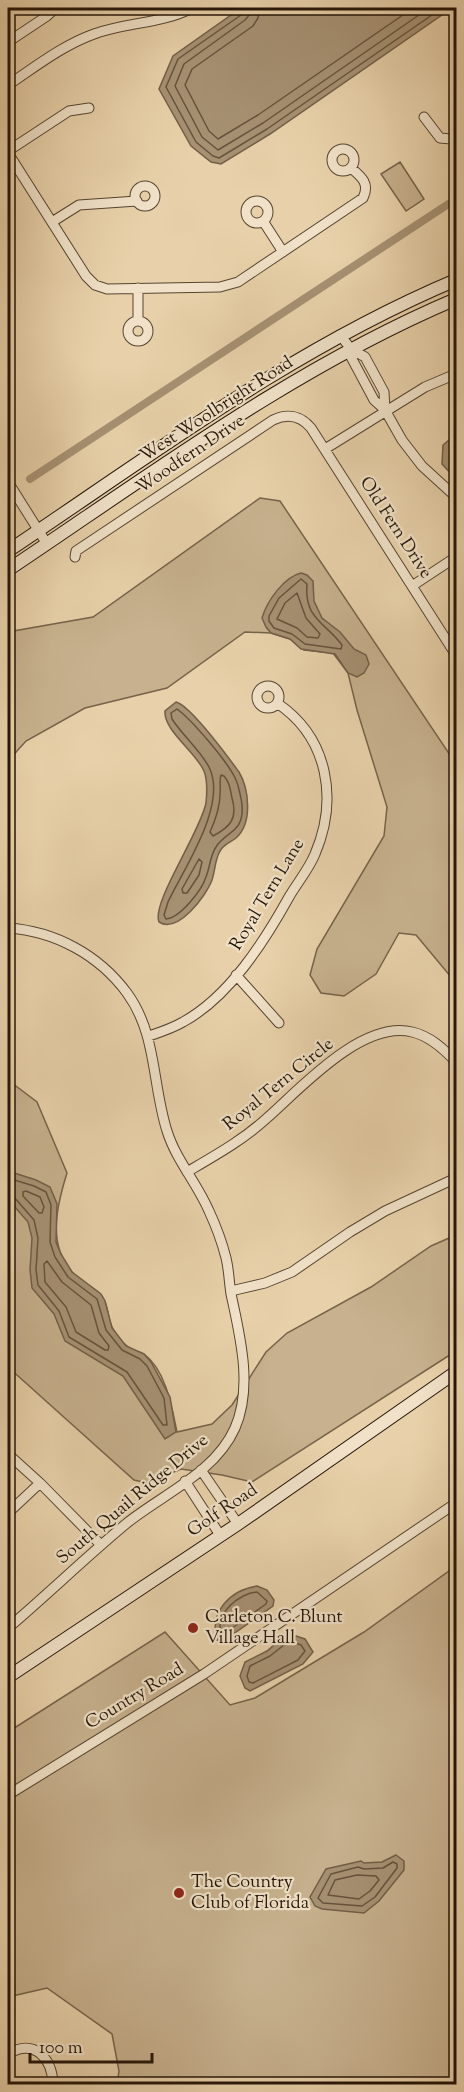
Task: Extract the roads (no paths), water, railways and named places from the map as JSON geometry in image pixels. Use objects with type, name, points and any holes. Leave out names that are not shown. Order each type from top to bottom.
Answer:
[{"type":"main road","name":"West Woolbright Road","points":[[8,551],[257,383],[340,335],[456,280]]},
{"type":"main road","name":"West Woolbright Road","points":[[8,570],[269,396],[402,322],[456,299]]},
{"type":"main road","name":"Golf Road","points":[[8,1677],[238,1524],[456,1372]]},
{"type":"street","points":[[8,42],[56,8]]},
{"type":"street","points":[[8,85],[64,48],[85,38],[119,27],[158,21],[192,8]]},
{"type":"street","points":[[89,108],[69,111],[8,152],[86,276],[95,285],[107,289],[226,287],[238,282],[359,202],[365,193],[365,182],[351,168]]},
{"type":"street","points":[[424,117],[440,138],[456,137]]},
{"type":"street","points":[[52,222],[79,205],[137,201]]},
{"type":"street","points":[[263,221],[284,252]]},
{"type":"street","points":[[138,288],[138,321]]},
{"type":"street","points":[[340,335],[351,349],[365,357],[384,392],[385,410],[409,451],[456,497]]},
{"type":"street","points":[[325,449],[425,387],[452,376]]},
{"type":"street","name":"Woodfern Drive","points":[[75,557],[76,551],[279,417],[291,416],[303,420],[325,449]]},
{"type":"street","name":"Old Fern Drive","points":[[325,449],[456,655]]},
{"type":"street","points":[[8,482],[47,544]]},
{"type":"street","points":[[412,586],[456,557]]},
{"type":"street","name":"Royal Tern Lane","points":[[149,1036],[172,1028],[195,1014],[236,975],[263,941],[314,856],[324,829],[327,810],[328,790],[320,754],[310,735],[297,719],[278,703]]},
{"type":"street","name":"South Quail Ridge Drive","points":[[8,928],[18,928],[63,941],[90,956],[110,973],[128,993],[138,1009],[149,1036],[161,1113],[177,1157],[208,1209],[227,1260],[244,1387],[243,1401],[237,1421],[220,1452],[201,1470],[130,1521],[101,1545],[8,1628]]},
{"type":"street","points":[[236,975],[279,1023]]},
{"type":"street","name":"Royal Tern Circle","points":[[188,1172],[229,1148],[249,1133],[324,1066],[377,1034],[403,1030],[417,1034],[437,1045],[456,1062]]},
{"type":"street","points":[[231,1291],[265,1283],[292,1272],[385,1211],[456,1178]]},
{"type":"street","points":[[8,1454],[101,1545]]},
{"type":"street","points":[[201,1470],[238,1524]]},
{"type":"street","points":[[185,1481],[220,1535]]},
{"type":"street","points":[[8,1513],[40,1483]]},
{"type":"street","points":[[196,1499],[203,1491],[213,1487]]},
{"type":"street","name":"Country Road","points":[[8,1796],[204,1674],[456,1503]]},
{"type":"street","points":[[8,2054],[25,2049],[40,2052],[49,2063],[53,2085]]},
{"type":"water","points":[[241,8],[452,8],[270,134],[221,164],[211,162],[191,146],[159,89],[173,56]]},
{"type":"water","points":[[456,434],[456,479],[442,464],[443,445]]},
{"type":"water","points":[[301,573],[313,581],[314,601],[322,618],[340,632],[354,649],[366,655],[369,664],[364,673],[357,677],[348,673],[335,654],[301,649],[290,639],[271,633],[266,627],[262,618],[272,597],[288,579]]},
{"type":"water","points":[[176,702],[200,722],[239,772],[245,787],[248,806],[245,824],[236,838],[221,850],[212,880],[204,895],[183,918],[166,924],[159,922],[162,899],[202,815],[207,791],[204,771],[174,733],[166,718],[165,711]]},
{"type":"water","points":[[8,1171],[50,1187],[57,1204],[56,1242],[61,1254],[72,1272],[101,1294],[112,1328],[126,1346],[144,1354],[151,1362],[170,1397],[176,1432],[165,1439],[123,1376],[65,1341],[54,1314],[32,1288],[30,1270],[32,1238],[28,1222],[8,1199]]},
{"type":"water","points":[[257,1586],[267,1590],[274,1600],[273,1606],[222,1642],[217,1640],[216,1620],[224,1604],[238,1592]]},
{"type":"water","points":[[296,1636],[305,1639],[313,1652],[303,1664],[250,1691],[245,1688],[240,1676],[245,1662],[267,1651],[281,1639]]},
{"type":"water","points":[[396,1855],[404,1861],[404,1870],[379,1901],[364,1913],[322,1909],[315,1906],[310,1897],[326,1869],[361,1861],[364,1863],[382,1862]]},
{"type":"waterway","points":[[30,479],[456,199]]},
{"type":"place","name":"Carleton C. Blunt Village Hall","points":[[193,1628]]},
{"type":"place","name":"The Country Club of Florida","points":[[179,1893]]}]
